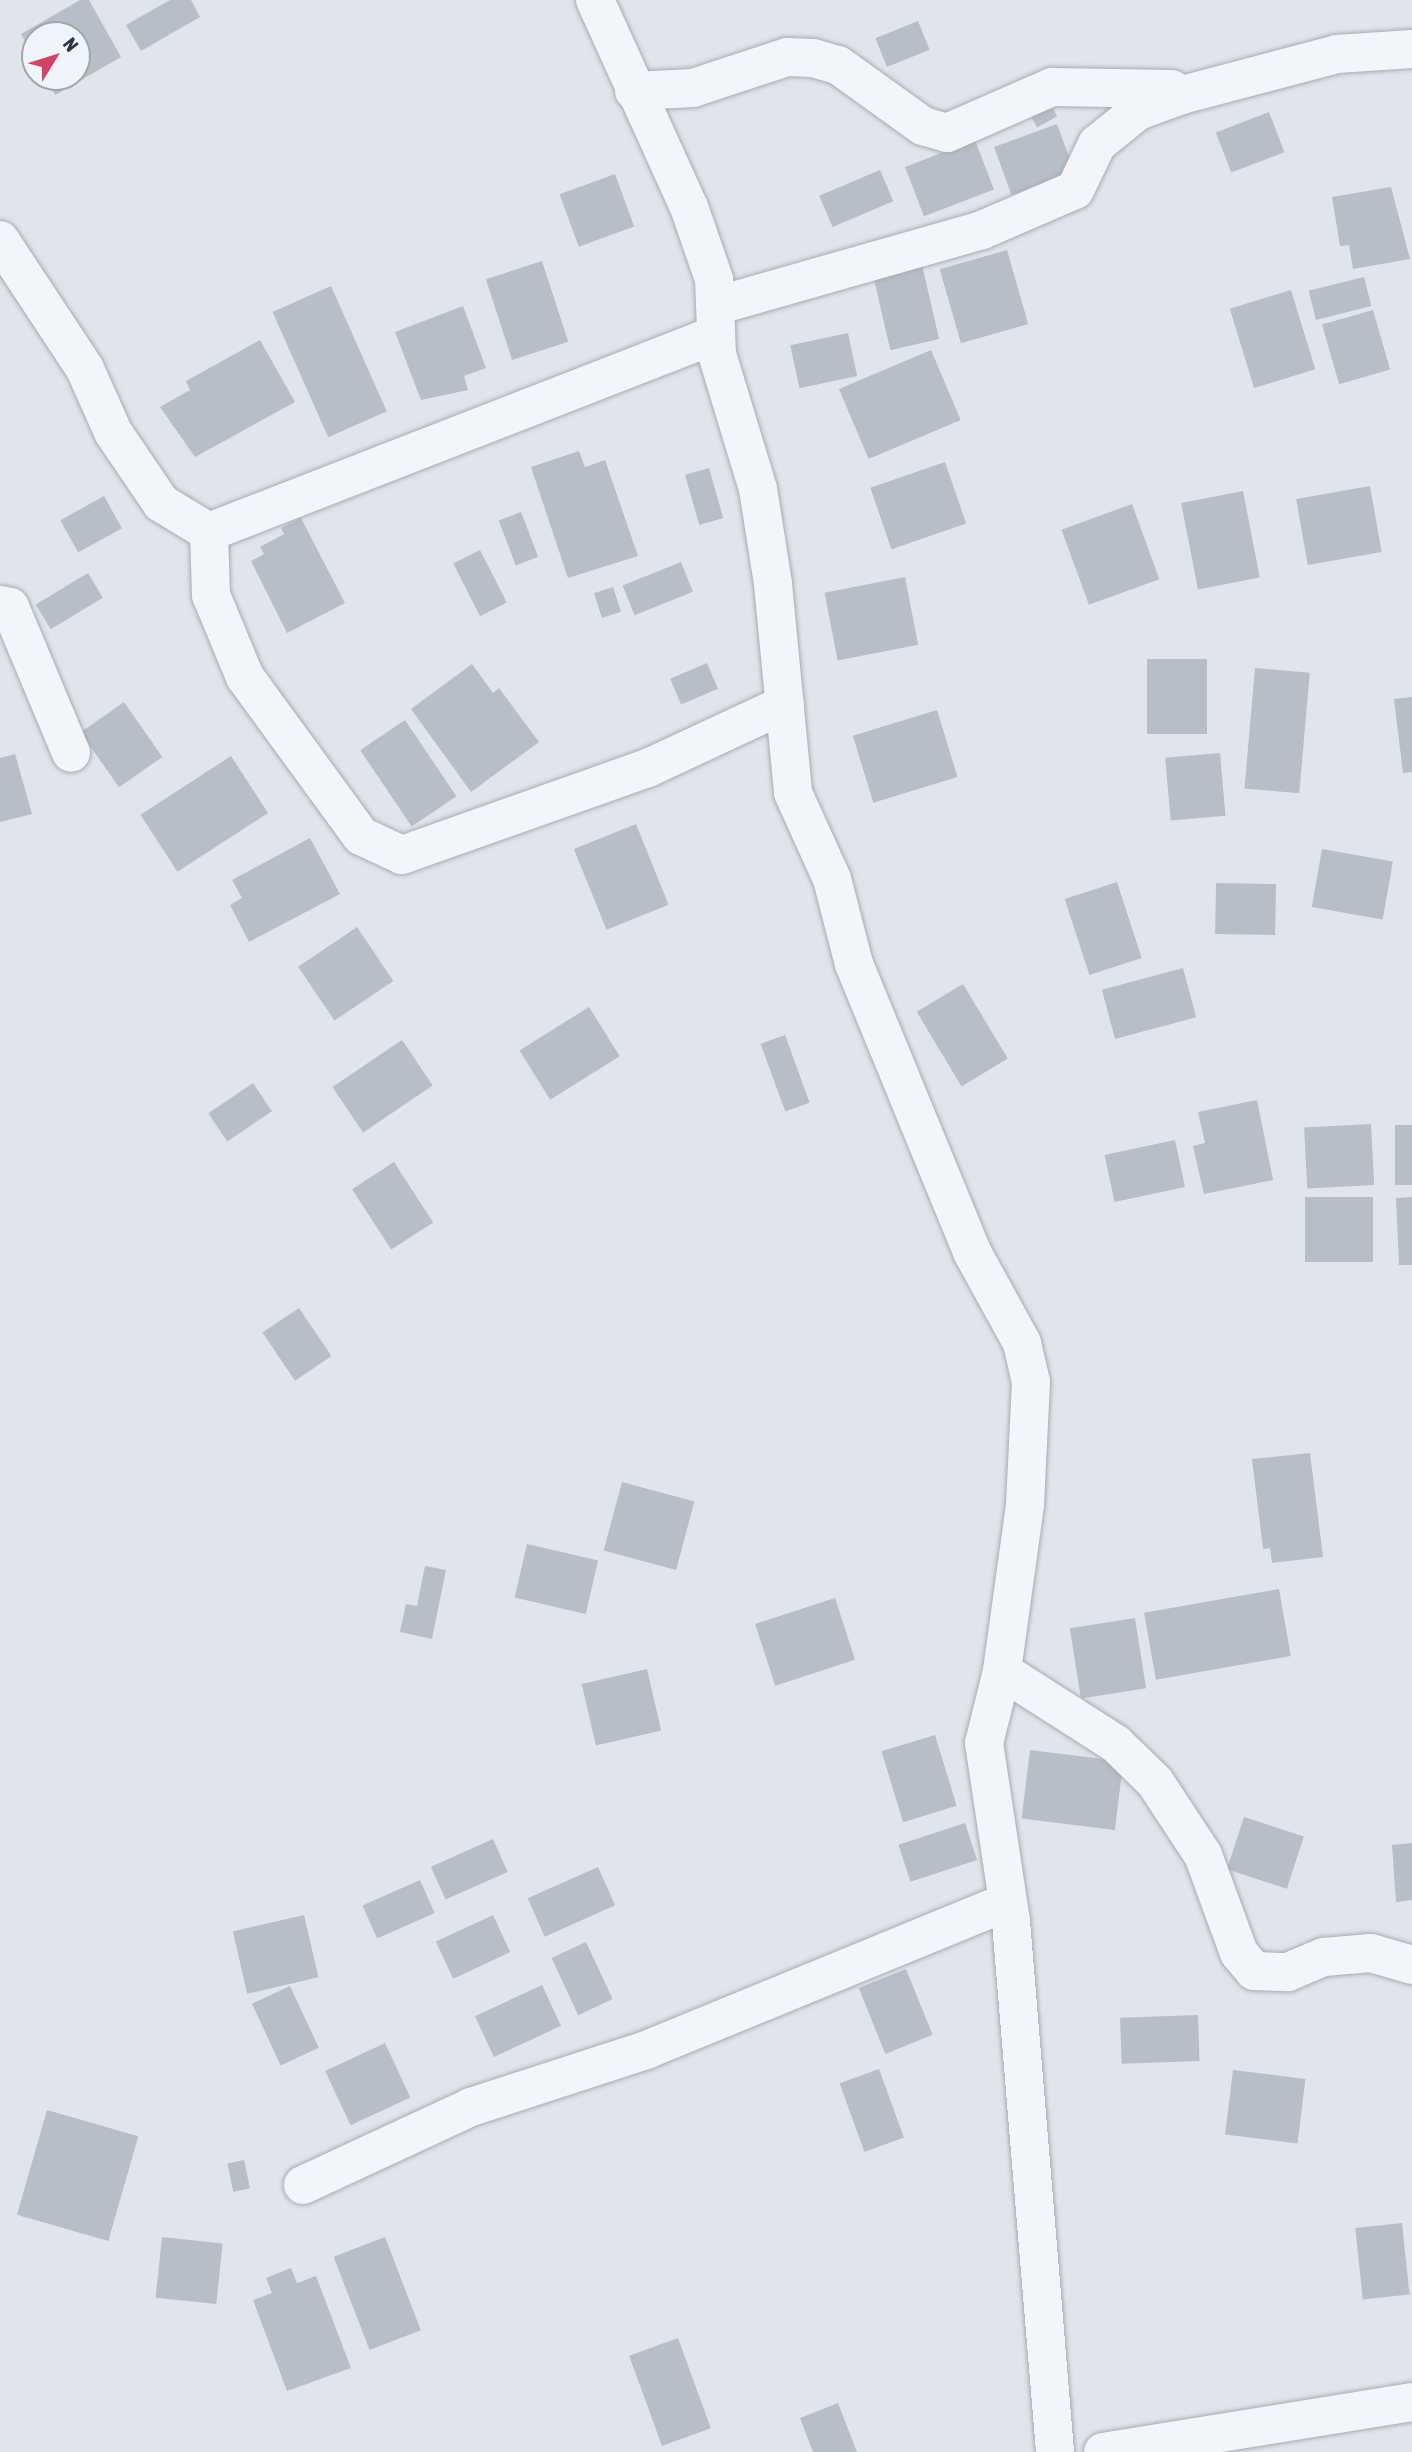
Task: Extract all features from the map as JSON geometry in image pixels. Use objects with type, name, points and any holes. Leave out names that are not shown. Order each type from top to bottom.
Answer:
[{"type":"street","points":[[595,0],[634,91],[689,207],[758,489],[785,704],[793,793],[832,879],[854,964],[972,1252],[1022,1343],[1031,1382],[1025,1505],[1002,1671],[984,1743],[1007,1902],[1055,2452]]},
{"type":"street","points":[[209,532],[717,320],[982,230],[1076,190],[1097,144],[1139,111],[1223,83],[1337,54],[1412,49]]},
{"type":"street","points":[[634,91],[693,88],[787,57],[813,58],[838,65],[923,126],[947,133],[1052,88],[1147,91],[1223,83]]},
{"type":"street","points":[[0,240],[85,369],[113,432],[161,503],[209,532]]},
{"type":"street","points":[[209,532],[211,595],[245,677],[332,803],[361,836],[402,855],[648,768],[785,704]]},
{"type":"street","points":[[0,605],[10,607],[71,753]]},
{"type":"street","points":[[1002,1671],[1116,1744],[1155,1782],[1203,1856],[1239,1953],[1254,1971],[1288,1972],[1324,1957],[1371,1953],[1412,1965]]},
{"type":"street","points":[[303,2185],[471,2107],[646,2050],[1007,1902]]},
{"type":"street","points":[[1103,2452],[1412,2402]]},
{"type":"building","points":[[80,0],[89,0],[121,57],[91,74],[91,21],[44,21]]},
{"type":"building","points":[[170,0],[191,0],[200,17],[141,51],[126,25]]},
{"type":"building","points":[[918,21],[930,50],[887,67],[875,38]]},
{"type":"building","points":[[1047,98],[1057,116],[1037,128],[1027,109]]},
{"type":"building","points":[[1269,112],[1284,152],[1231,173],[1216,132]]},
{"type":"building","points":[[1057,124],[1074,172],[1011,195],[994,147]]},
{"type":"building","points":[[975,140],[994,189],[924,216],[905,167]]},
{"type":"building","points":[[880,170],[893,201],[833,227],[819,196]]},
{"type":"building","points":[[615,174],[634,227],[579,247],[560,194]]},
{"type":"building","points":[[1391,187],[1410,259],[1353,269],[1349,245],[1340,246],[1332,197]]},
{"type":"building","points":[[1007,250],[1028,324],[961,343],[940,269]]},
{"type":"building","points":[[542,261],[568,342],[512,360],[486,279]]},
{"type":"building","points":[[922,265],[939,339],[890,350],[873,276]]},
{"type":"building","points":[[1364,277],[1371,306],[1316,320],[1309,291]]},
{"type":"building","points":[[331,286],[387,411],[328,437],[273,312]]},
{"type":"building","points":[[1291,290],[1315,369],[1254,388],[1230,309]]},
{"type":"building","points":[[463,306],[486,368],[464,376],[468,390],[421,400],[395,332]]},
{"type":"building","points":[[1373,310],[1390,370],[1339,384],[1322,325]]},
{"type":"building","points":[[848,333],[857,376],[799,388],[790,345]]},
{"type":"building","points":[[260,340],[295,402],[195,457],[160,407],[190,390],[186,381]]},
{"type":"building","points":[[931,350],[961,420],[869,459],[839,389]]},
{"type":"building","points":[[579,451],[585,467],[605,460],[638,556],[568,578],[531,467]]},
{"type":"building","points":[[945,462],[966,523],[891,549],[870,488]]},
{"type":"building","points":[[709,468],[723,518],[699,525],[685,475]]},
{"type":"building","points":[[1370,486],[1382,552],[1308,565],[1296,499]]},
{"type":"building","points":[[1243,491],[1260,577],[1198,589],[1181,503]]},
{"type":"building","points":[[104,496],[122,528],[78,553],[60,520]]},
{"type":"building","points":[[1132,504],[1159,579],[1089,605],[1062,530]]},
{"type":"building","points":[[521,512],[538,557],[516,565],[499,521]]},
{"type":"building","points":[[301,518],[345,603],[287,633],[251,561],[264,554],[260,547],[284,534],[281,528]]},
{"type":"building","points":[[480,550],[507,603],[480,616],[453,564]]},
{"type":"building","points":[[681,562],[693,592],[635,615],[623,586]]},
{"type":"building","points":[[88,573],[103,598],[51,629],[36,604]]},
{"type":"building","points":[[905,577],[918,645],[838,660],[825,593]]},
{"type":"building","points":[[613,587],[621,612],[602,618],[594,593]]},
{"type":"building","points":[[1147,659],[1207,659],[1207,734],[1147,734]]},
{"type":"building","points":[[707,663],[718,689],[681,704],[670,679]]},
{"type":"building","points":[[472,664],[493,693],[499,688],[539,742],[471,792],[411,709]]},
{"type":"building","points":[[1255,668],[1310,673],[1299,793],[1244,789]]},
{"type":"building","points":[[1412,697],[1412,772],[1403,773],[1394,699]]},
{"type":"building","points":[[124,702],[162,757],[119,787],[81,732]]},
{"type":"building","points":[[937,710],[957,777],[873,803],[853,736]]},
{"type":"building","points":[[405,720],[456,796],[412,826],[360,750]]},
{"type":"building","points":[[1220,753],[1225,816],[1171,821],[1165,758]]},
{"type":"building","points":[[15,754],[32,814],[0,822],[0,758]]},
{"type":"building","points":[[231,756],[268,813],[177,872],[140,815]]},
{"type":"building","points":[[636,824],[669,905],[606,930],[574,849]]},
{"type":"building","points":[[310,838],[340,894],[249,942],[230,905],[242,898],[232,880]]},
{"type":"building","points":[[1322,849],[1393,862],[1383,920],[1312,907]]},
{"type":"building","points":[[1117,882],[1142,958],[1089,975],[1065,899]]},
{"type":"building","points":[[1216,883],[1276,884],[1275,935],[1215,934]]},
{"type":"building","points":[[357,927],[393,981],[334,1021],[298,967]]},
{"type":"building","points":[[1183,968],[1196,1017],[1115,1039],[1102,990]]},
{"type":"building","points":[[963,984],[1008,1059],[962,1086],[917,1012]]},
{"type":"building","points":[[589,1007],[620,1056],[550,1100],[519,1050]]},
{"type":"building","points":[[785,1035],[810,1103],[785,1112],[761,1044]]},
{"type":"building","points":[[402,1040],[433,1086],[363,1133],[332,1087]]},
{"type":"building","points":[[253,1083],[272,1111],[227,1141],[208,1113]]},
{"type":"building","points":[[1257,1100],[1273,1180],[1204,1194],[1193,1146],[1205,1143],[1198,1112]]},
{"type":"building","points":[[1371,1124],[1374,1185],[1307,1188],[1304,1128]]},
{"type":"building","points":[[1395,1125],[1412,1125],[1412,1185],[1395,1185]]},
{"type":"building","points":[[1175,1140],[1185,1187],[1115,1202],[1105,1155]]},
{"type":"building","points":[[394,1162],[433,1222],[391,1250],[352,1189]]},
{"type":"building","points":[[1305,1197],[1373,1197],[1373,1262],[1305,1262]]},
{"type":"building","points":[[1412,1197],[1412,1265],[1399,1265],[1396,1198]]},
{"type":"building","points":[[299,1308],[331,1356],[295,1381],[263,1333]]},
{"type":"building","points":[[1310,1453],[1323,1557],[1272,1563],[1270,1548],[1263,1549],[1252,1459]]},
{"type":"building","points":[[622,1482],[694,1501],[676,1570],[604,1551]]},
{"type":"building","points":[[527,1544],[598,1560],[586,1614],[515,1598]]},
{"type":"building","points":[[425,1566],[446,1570],[432,1639],[400,1632],[406,1604],[417,1606]]},
{"type":"building","points":[[1279,1589],[1291,1656],[1156,1680],[1144,1613]]},
{"type":"building","points":[[835,1598],[855,1660],[775,1686],[755,1624]]},
{"type":"building","points":[[1135,1618],[1146,1688],[1081,1698],[1070,1628]]},
{"type":"building","points":[[647,1669],[661,1730],[596,1745],[582,1684]]},
{"type":"building","points":[[935,1735],[957,1806],[903,1822],[881,1751]]},
{"type":"building","points":[[1030,1750],[1123,1761],[1115,1830],[1022,1818]]},
{"type":"building","points":[[1244,1817],[1304,1836],[1287,1889],[1227,1869]]},
{"type":"building","points":[[965,1823],[977,1860],[910,1882],[898,1845]]},
{"type":"building","points":[[493,1839],[508,1872],[446,1900],[431,1867]]},
{"type":"building","points":[[1412,1843],[1412,1900],[1396,1902],[1392,1845]]},
{"type":"building","points":[[598,1867],[615,1905],[545,1937],[528,1898]]},
{"type":"building","points":[[420,1880],[435,1913],[377,1939],[362,1906]]},
{"type":"building","points":[[304,1915],[318,1977],[247,1994],[233,1931]]},
{"type":"building","points":[[493,1915],[510,1952],[453,1979],[436,1942]]},
{"type":"building","points":[[586,1942],[613,1999],[578,2015],[552,1958]]},
{"type":"building","points":[[906,1969],[933,2035],[885,2054],[859,1988]]},
{"type":"building","points":[[542,1985],[561,2026],[494,2057],[475,2016]]},
{"type":"building","points":[[290,1986],[319,2048],[281,2065],[252,2004]]},
{"type":"building","points":[[1198,2015],[1200,2061],[1122,2064],[1120,2018]]},
{"type":"building","points":[[385,2043],[410,2097],[351,2125],[325,2071]]},
{"type":"building","points":[[879,2069],[904,2138],[865,2152],[840,2083]]},
{"type":"building","points":[[1233,2070],[1305,2079],[1298,2143],[1225,2135]]},
{"type":"building","points":[[47,2110],[138,2136],[108,2241],[17,2215]]},
{"type":"building","points":[[244,2160],[250,2188],[233,2192],[227,2164]]},
{"type":"building","points":[[1402,2223],[1410,2295],[1363,2300],[1355,2228]]},
{"type":"building","points":[[162,2237],[223,2243],[216,2304],[156,2298]]},
{"type":"building","points":[[385,2237],[421,2330],[369,2350],[334,2257]]},
{"type":"building","points":[[291,2268],[297,2283],[316,2276],[351,2368],[287,2391],[253,2300],[272,2293],[266,2278]]},
{"type":"building","points":[[678,2338],[711,2428],[662,2446],[629,2356]]},
{"type":"building","points":[[838,2403],[857,2452],[813,2452],[800,2418]]}]
